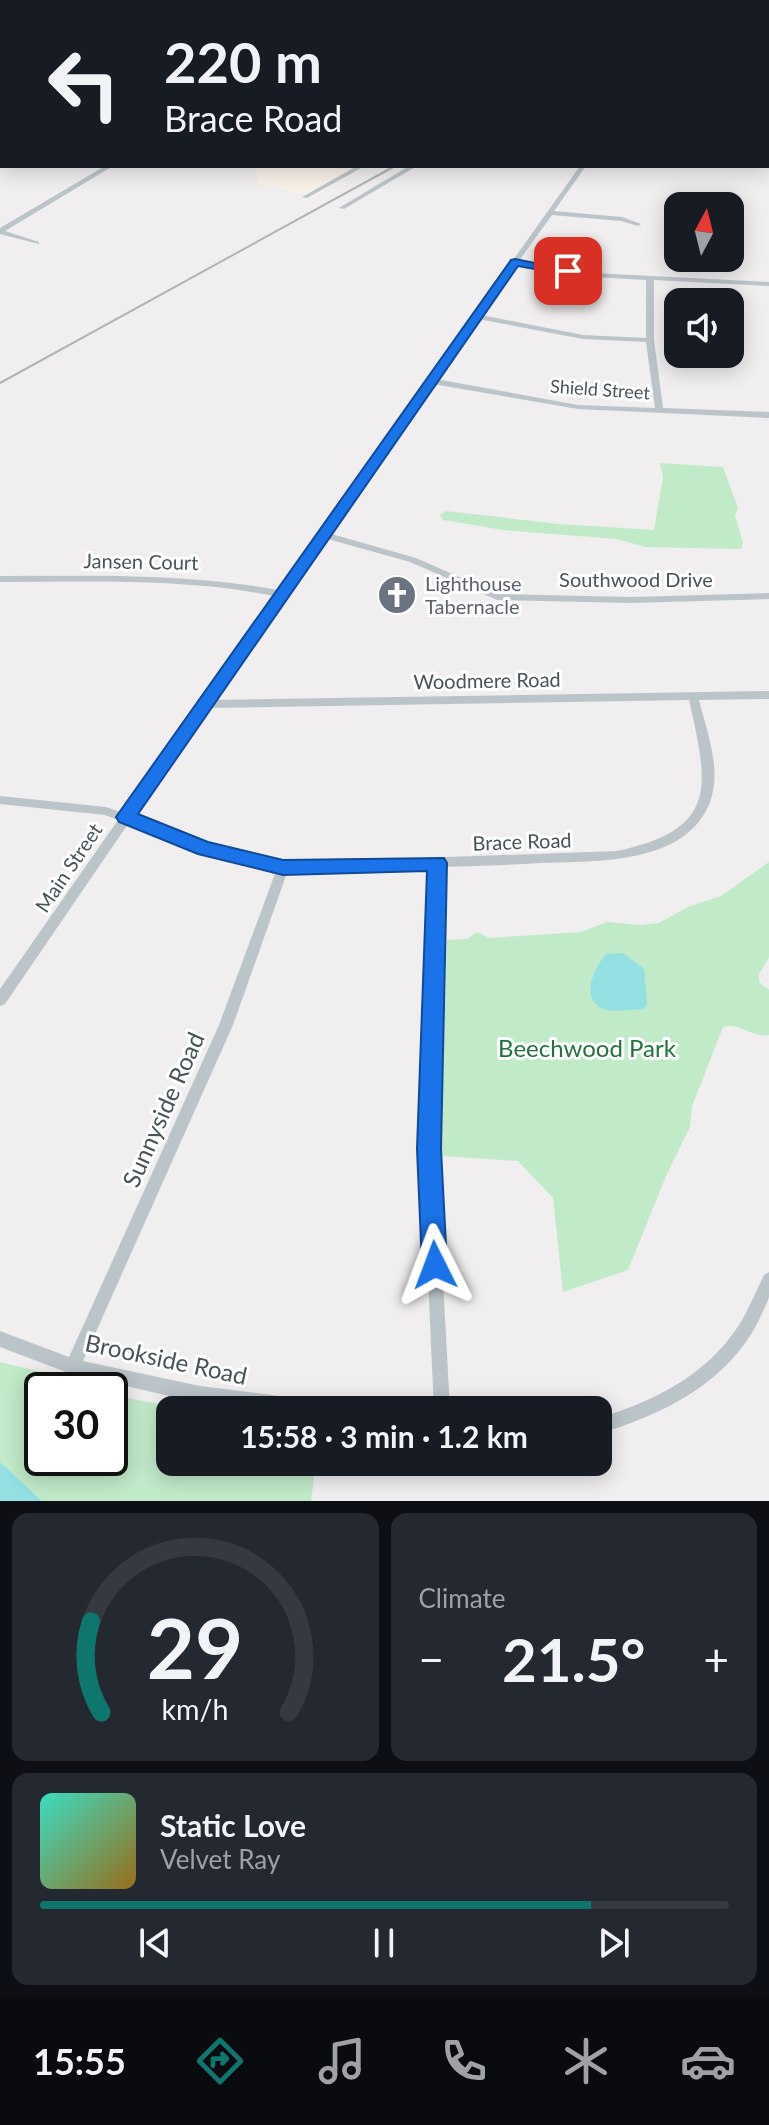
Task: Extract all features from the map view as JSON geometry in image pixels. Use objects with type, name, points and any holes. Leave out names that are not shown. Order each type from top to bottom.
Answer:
[{"type":"street","points":[[0,232],[107,168]]},
{"type":"street","points":[[305,197],[358,168]]},
{"type":"street","points":[[342,208],[411,168]]},
{"type":"street","name":"Main Street","points":[[0,1000],[322,534],[582,168]]},
{"type":"street","points":[[550,213],[622,219],[638,224]]},
{"type":"street","points":[[0,232],[37,243]]},
{"type":"street","points":[[515,262],[593,275],[650,280],[769,284]]},
{"type":"street","points":[[650,280],[650,340],[659,410]]},
{"type":"street","points":[[477,317],[583,337],[650,340]]},
{"type":"street","name":"Shield Street","points":[[431,381],[547,404],[769,415]]},
{"type":"street","name":"Southwood Drive","points":[[322,534],[413,560],[497,597],[631,600],[769,596]]},
{"type":"street","name":"Jansen Court","points":[[0,579],[197,580],[244,585],[281,594]]},
{"type":"street","name":"Brace Road","points":[[0,800],[81,807],[126,817],[205,849],[283,868],[617,856],[650,850],[678,835],[695,816],[708,790],[708,767],[693,695]]},
{"type":"street","name":"Woodmere Road","points":[[206,704],[769,695]]},
{"type":"street","points":[[437,863],[429,1149],[441,1396]]},
{"type":"street","name":"Sunnyside Road","points":[[73,1366],[226,1025],[283,868]]},
{"type":"street","points":[[612,1421],[673,1397],[707,1372],[744,1331],[769,1280]]},
{"type":"street","name":"Brookside Road","points":[[0,1339],[73,1366],[217,1396]]},
{"type":"shaded area","points":[[255,168],[363,168],[314,197],[258,183]]},
{"type":"green space","points":[[660,463],[723,467],[738,508],[735,515],[743,543],[741,549],[646,547],[616,539],[503,530],[443,520],[440,515],[446,511],[559,524],[654,530],[663,477]]},
{"type":"green space","name":"Beechwood Park","points":[[769,862],[769,957],[759,974],[759,982],[769,990],[769,1035],[723,1027],[692,1106],[690,1127],[666,1176],[628,1270],[563,1292],[553,1198],[518,1161],[441,1156],[447,940],[467,939],[477,932],[489,938],[581,932],[607,922],[659,923],[688,907],[721,896]]},
{"type":"green space","points":[[0,1362],[40,1372],[24,1372],[24,1476],[128,1476],[128,1398],[156,1403],[156,1476],[314,1476],[311,1501],[42,1501],[0,1462]]},
{"type":"water","points":[[623,953],[644,969],[647,1004],[643,1009],[608,1010],[592,998],[591,983],[601,960],[606,954]]},
{"type":"water","points":[[0,1462],[42,1501],[0,1501]]},
{"type":"building","name":"Lighthouse Tabernacle","points":[[388,580],[407,581],[405,604],[386,604]]},
{"type":"railway","points":[[0,383],[391,168]]},
{"type":"place","name":"Lighthouse Tabernacle","points":[[397,595]]},
{"type":"route","points":[[435,1265],[429,1149],[437,863],[283,868],[205,849],[126,817],[515,262],[568,271]]}]
